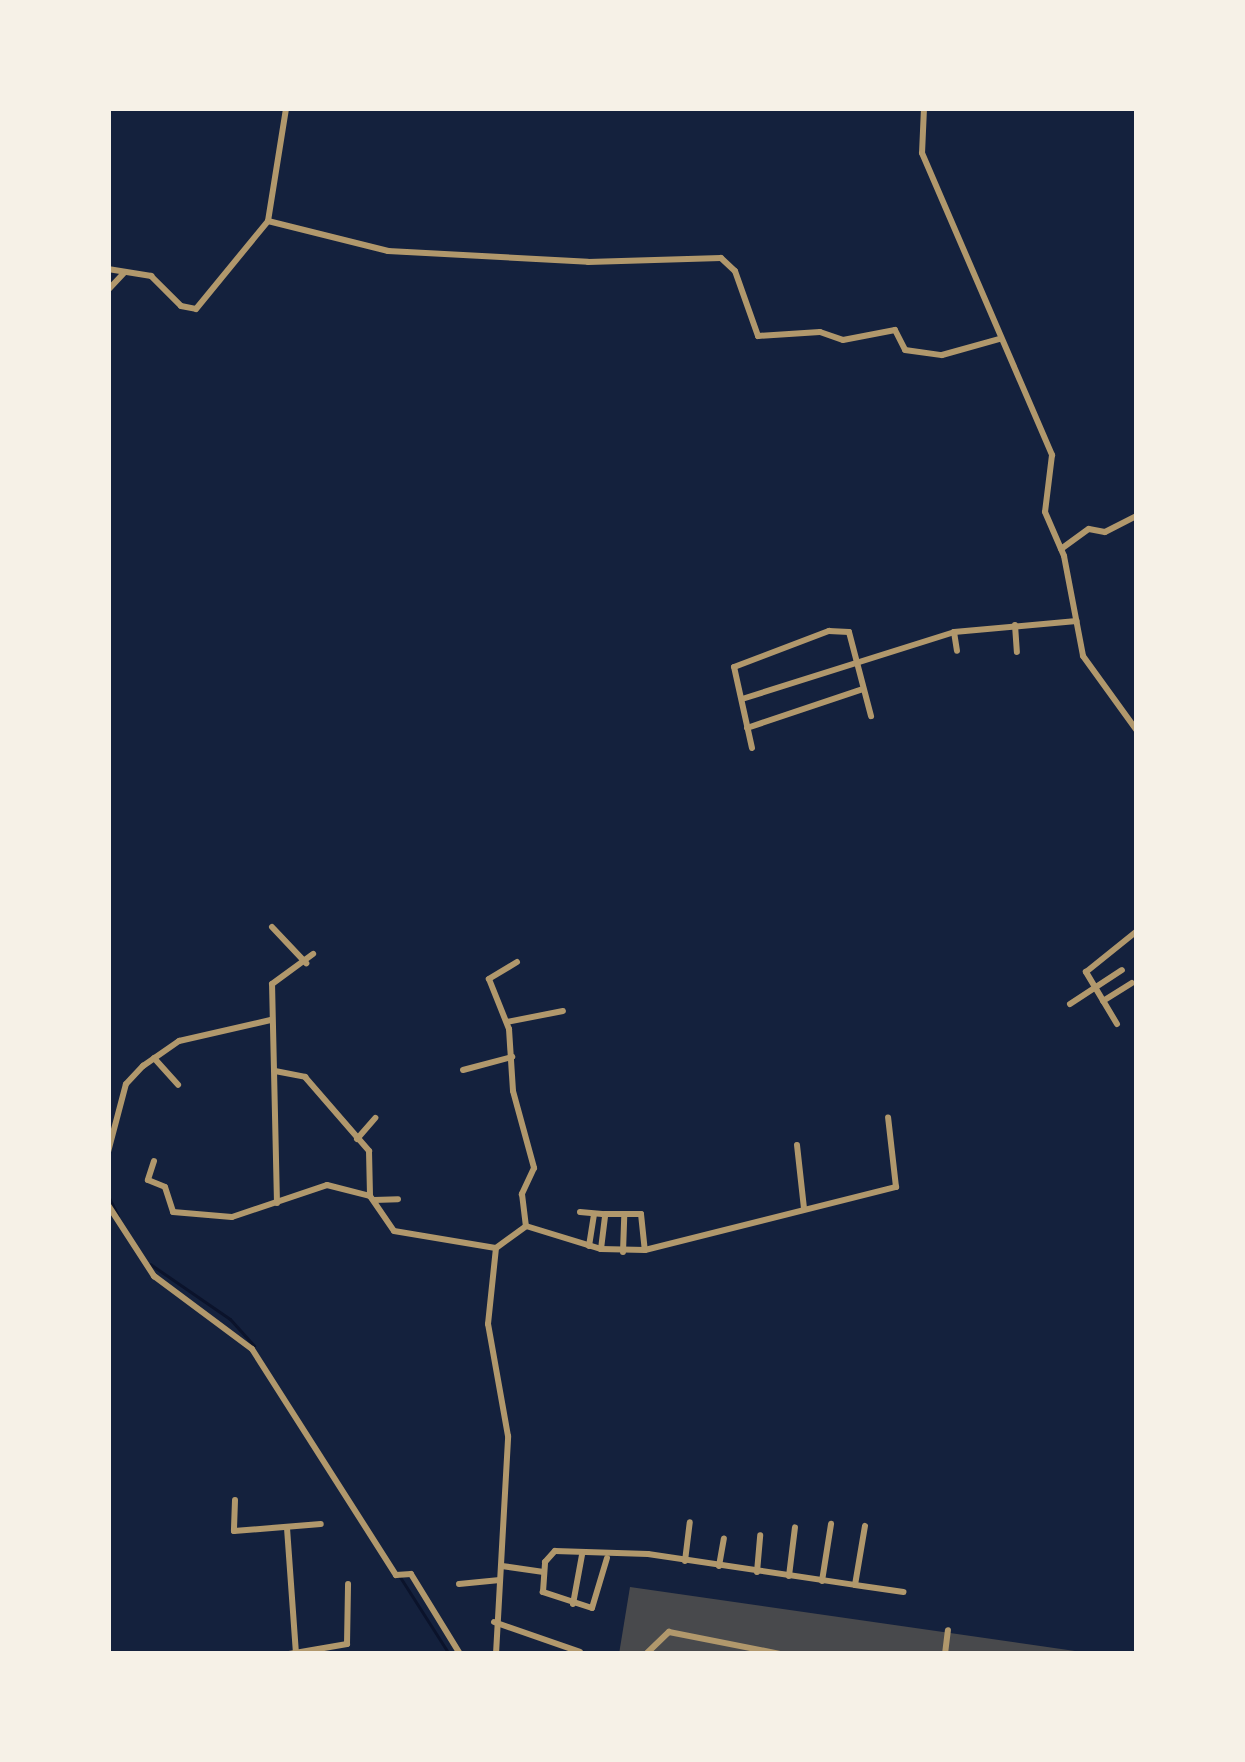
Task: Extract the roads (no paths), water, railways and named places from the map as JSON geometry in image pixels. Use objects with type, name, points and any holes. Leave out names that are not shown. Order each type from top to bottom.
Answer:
[{"type":"street","points":[[924,108],[922,153],[959,224],[999,340],[1052,455],[1045,512],[1061,549],[1097,684],[1137,730]]},
{"type":"street","points":[[108,269],[151,276],[181,306],[196,310],[268,221],[284,109]]},
{"type":"street","points":[[268,221],[388,251],[588,262],[721,258],[735,271],[758,336],[820,332],[843,340],[895,330],[904,350],[942,355],[999,340]]},
{"type":"street","points":[[108,290],[124,273]]},
{"type":"street","points":[[1061,549],[1089,529],[1105,532],[1137,516]]},
{"type":"street","points":[[742,699],[954,632],[1077,621]]},
{"type":"street","points":[[1015,624],[1017,652]]},
{"type":"street","points":[[752,748],[736,666],[800,640],[845,628],[871,716]]},
{"type":"street","points":[[954,632],[957,651]]},
{"type":"street","points":[[747,728],[864,689]]},
{"type":"street","points":[[272,927],[306,962]]},
{"type":"street","points":[[1117,1024],[1086,970],[1137,932]]},
{"type":"street","points":[[277,1203],[271,1020],[275,976],[313,954]]},
{"type":"street","points":[[517,962],[490,976],[507,1022],[535,1172],[523,1194],[526,1226]]},
{"type":"street","points":[[1070,1004],[1122,970]]},
{"type":"street","points":[[1103,1001],[1132,983]]},
{"type":"street","points":[[507,1022],[562,1011]]},
{"type":"street","points":[[108,1152],[126,1084],[154,1058],[178,1041],[271,1020]]},
{"type":"street","points":[[154,1058],[178,1085]]},
{"type":"street","points":[[464,1070],[512,1058]]},
{"type":"street","points":[[275,1071],[305,1077],[370,1154],[372,1198],[407,1238],[496,1248],[526,1226]]},
{"type":"street","points":[[526,1226],[601,1249],[645,1250],[898,1186],[888,1117]]},
{"type":"street","points":[[357,1139],[375,1118]]},
{"type":"street","points":[[797,1145],[804,1208]]},
{"type":"street","points":[[154,1161],[148,1180],[164,1187],[169,1210],[232,1217],[327,1185],[372,1198],[398,1199]]},
{"type":"street","points":[[108,1205],[154,1276],[252,1349],[460,1654]]},
{"type":"street","points":[[580,1212],[644,1216],[645,1250]]},
{"type":"street","points":[[589,1246],[594,1214]]},
{"type":"street","points":[[601,1249],[605,1214]]},
{"type":"street","points":[[623,1252],[624,1214]]},
{"type":"street","points":[[496,1248],[488,1310],[507,1415],[496,1654]]},
{"type":"street","points":[[236,1500],[234,1531],[320,1524]]},
{"type":"street","points":[[685,1562],[690,1522]]},
{"type":"street","points":[[822,1580],[832,1524]]},
{"type":"street","points":[[855,1585],[865,1526]]},
{"type":"street","points":[[789,1576],[795,1527]]},
{"type":"street","points":[[287,1528],[294,1654],[348,1644],[348,1584]]},
{"type":"street","points":[[757,1572],[760,1535]]},
{"type":"street","points":[[719,1566],[724,1538]]},
{"type":"street","points":[[608,1558],[592,1608],[544,1593],[551,1552],[608,1558],[625,1552],[903,1592]]},
{"type":"street","points":[[573,1604],[582,1555]]},
{"type":"street","points":[[502,1566],[544,1572]]},
{"type":"street","points":[[459,1584],[500,1580]]},
{"type":"street","points":[[494,1622],[580,1652]]},
{"type":"street","points":[[946,1654],[948,1630]]},
{"type":"street","points":[[646,1654],[668,1632],[780,1654]]},
{"type":"waterway","points":[[108,1196],[118,1216]]},
{"type":"waterway","points":[[150,1264],[230,1319],[254,1346]]},
{"type":"waterway","points":[[400,1577],[449,1654]]}]
